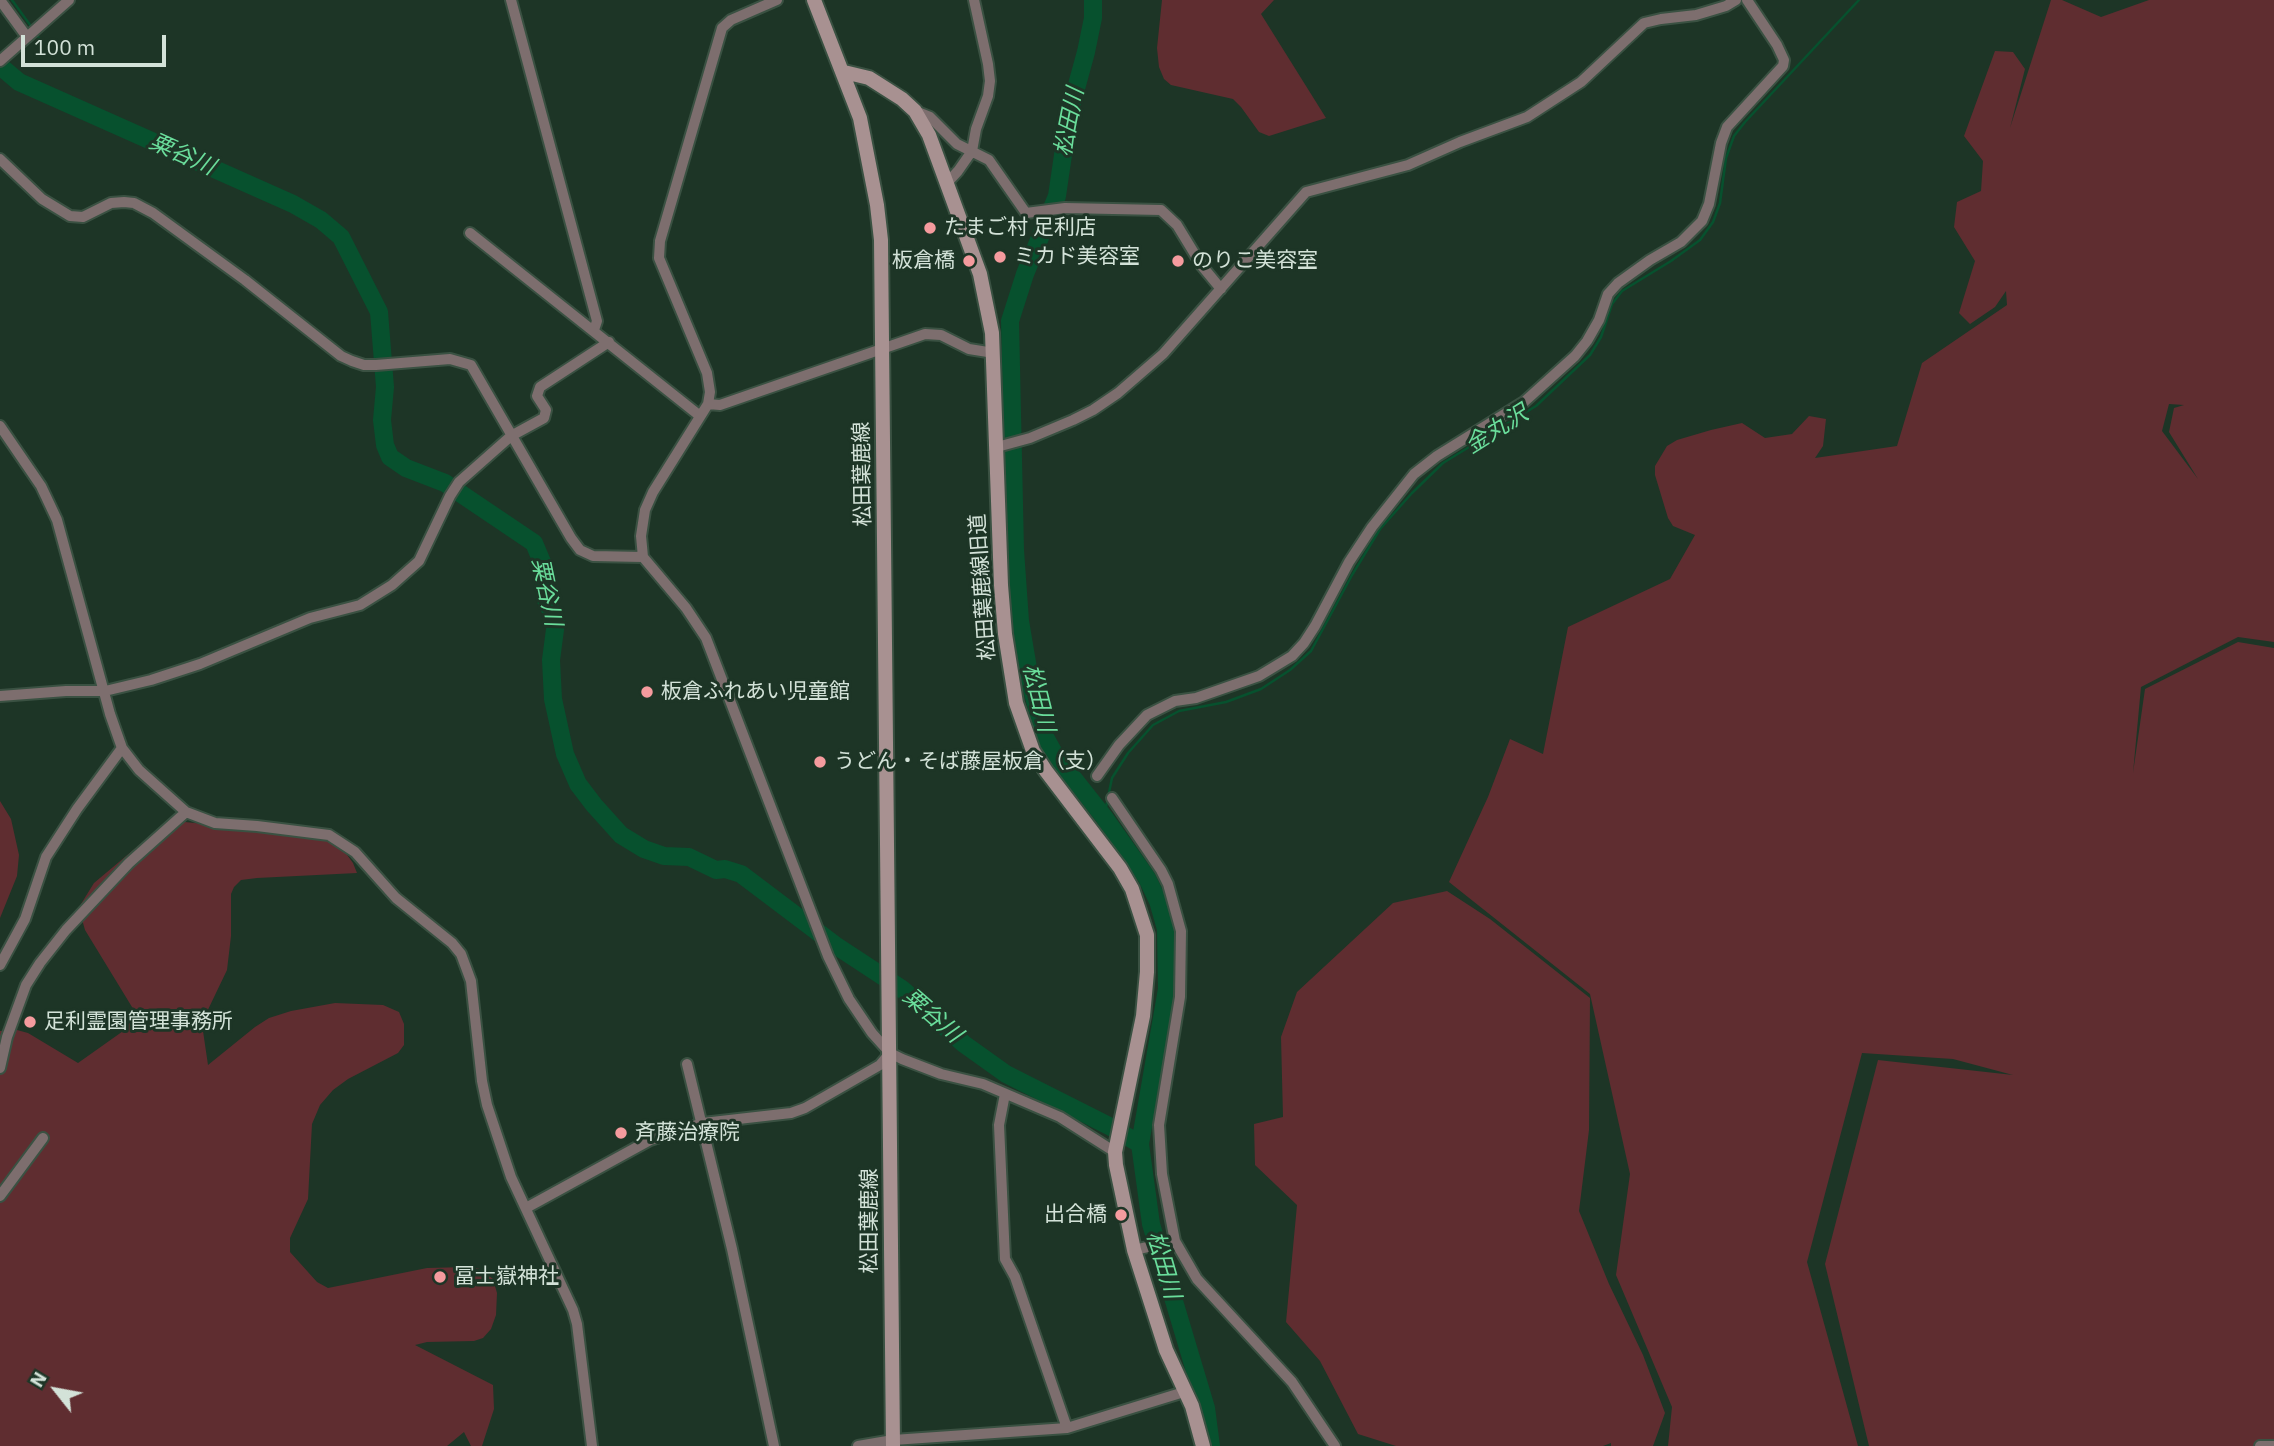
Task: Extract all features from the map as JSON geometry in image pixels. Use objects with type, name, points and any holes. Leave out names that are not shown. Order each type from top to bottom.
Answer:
[{"type":"street","points":[[0,0],[27,37]]},
{"type":"street","points":[[3,58],[69,0]]},
{"type":"street","points":[[512,0],[597,321],[594,330]]},
{"type":"street","points":[[777,0],[731,20],[722,28],[660,241],[659,258],[707,373],[710,392],[708,404],[653,492],[645,510],[640,536],[643,557],[687,608],[706,638],[823,943],[849,999],[872,1033],[890,1053],[923,1069],[983,1084],[1060,1117],[1116,1149],[1120,1189],[1166,1350],[1199,1423],[1203,1446]]},
{"type":"street","name":"松田葉鹿線","points":[[814,0],[860,118],[881,240],[893,1443]]},
{"type":"street","points":[[946,184],[972,151],[990,80],[974,0]]},
{"type":"street","points":[[998,447],[1030,438],[1073,420],[1118,393],[1163,354],[1306,192],[1408,165],[1527,117],[1581,82],[1644,23],[1696,15],[1726,6],[1736,0]]},
{"type":"street","points":[[1097,776],[1119,745],[1147,715],[1175,701],[1196,698],[1259,676],[1292,656],[1315,626],[1338,581],[1372,527],[1414,474],[1437,456],[1524,402],[1575,356],[1587,341],[1599,320],[1608,294],[1618,283],[1681,242],[1702,221],[1709,204],[1721,143],[1727,127],[1783,66],[1784,60],[1777,45],[1746,0]]},
{"type":"street","name":"松田葉鹿線旧道","points":[[844,72],[869,78],[902,99],[915,111],[929,135],[979,274],[990,318],[994,353],[1005,629],[1021,720],[1033,751],[1046,771],[1120,868],[1132,889],[1147,935],[1143,1016],[1116,1149]]},
{"type":"street","points":[[915,111],[930,117],[951,140],[994,166],[1026,213],[1065,208],[1161,211],[1177,225],[1202,266],[1221,289]]},
{"type":"street","points":[[0,159],[42,199],[69,216],[83,217],[111,203],[124,202],[134,203],[153,213],[245,280],[341,356],[352,361],[363,365],[376,365],[450,359],[471,365],[580,550],[593,556],[643,557]]},
{"type":"street","points":[[470,233],[700,416]]},
{"type":"street","points":[[708,404],[720,405],[925,334],[941,335],[969,349],[994,353]]},
{"type":"street","points":[[0,696],[105,691],[151,681],[200,664],[310,618],[360,605],[392,585],[419,561],[459,482],[511,436],[547,415],[537,396],[540,387],[609,342]]},
{"type":"street","points":[[0,426],[41,485],[57,520],[82,617],[122,747],[139,770],[186,812],[215,823],[329,835],[355,852],[396,898],[457,949],[467,966],[482,1081],[488,1105],[511,1177],[577,1324],[592,1446]]},
{"type":"street","points":[[0,965],[25,919],[46,857],[122,747]]},
{"type":"street","points":[[1112,797],[1161,870],[1168,884],[1181,931],[1180,997],[1159,1135],[1172,1241],[1197,1279],[1293,1382],[1335,1446]]},
{"type":"street","points":[[0,1068],[26,985],[40,964],[66,930],[129,863],[186,812]]},
{"type":"street","points":[[526,1208],[650,1140],[703,1123],[805,1108],[880,1065],[890,1053]]},
{"type":"street","points":[[687,1064],[703,1123],[774,1446]]},
{"type":"street","points":[[1005,1094],[999,1125],[1005,1259],[1015,1278],[1067,1428]]},
{"type":"street","points":[[0,1196],[43,1138]]},
{"type":"street","points":[[1137,1250],[1172,1241]]},
{"type":"street","points":[[858,1446],[990,1440],[1067,1428],[1184,1392]]},
{"type":"street","points":[[2260,1446],[2273,1446]]},
{"type":"shaded area","points":[[1162,0],[1274,0],[1261,14],[1326,118],[1269,136],[1259,132],[1233,99],[1171,85],[1164,79],[1159,67],[1157,48]]},
{"type":"shaded area","points":[[2051,0],[2062,0],[2101,17],[2149,0],[2274,0],[2274,642],[2238,637],[2141,687],[2133,773],[2145,689],[2238,642],[2274,648],[2274,1446],[1869,1446],[1825,1264],[1878,1060],[2013,1075],[1953,1059],[1862,1053],[1807,1262],[1858,1446],[1668,1446],[1672,1407],[1616,1275],[1630,1174],[1590,994],[1449,882],[1488,797],[1510,739],[1543,754],[1568,627],[1670,579],[1695,535],[1673,526],[1668,518],[1655,475],[1655,466],[1667,446],[1677,440],[1742,423],[1765,438],[1792,434],[1809,416],[1826,419],[1823,446],[1815,458],[1897,446],[1922,363],[2007,305],[2006,291],[1995,307],[1970,324],[1959,313],[1975,261],[1954,227],[1957,202],[1981,191],[1983,161],[1964,136],[1995,51],[2013,52],[2025,69],[2010,128]],"holes":[[[2169,404],[2184,405],[2174,408],[2169,432],[2198,479],[2162,431]]]},
{"type":"shaded area","points":[[0,801],[11,819],[19,855],[17,876],[0,918]]},
{"type":"shaded area","points":[[185,822],[321,836],[345,852],[353,863],[357,873],[257,878],[241,880],[234,887],[231,894],[231,936],[227,970],[204,1018],[208,1065],[255,1027],[269,1018],[291,1011],[335,1003],[383,1005],[399,1012],[404,1024],[404,1045],[398,1053],[348,1079],[333,1090],[320,1105],[312,1124],[308,1199],[290,1238],[290,1252],[317,1282],[328,1288],[427,1268],[480,1269],[493,1279],[497,1293],[496,1315],[491,1329],[483,1338],[415,1345],[493,1385],[494,1409],[482,1446],[471,1446],[464,1432],[447,1446],[0,1446],[0,1031],[17,1030],[28,1033],[78,1063],[126,1029],[132,1017],[132,1007],[85,930],[81,904],[94,883],[144,841]]},
{"type":"shaded area","points":[[1447,891],[1490,919],[1590,998],[1589,1130],[1579,1211],[1609,1284],[1643,1355],[1665,1413],[1653,1446],[1611,1446],[1611,1443],[1603,1446],[1396,1446],[1358,1434],[1320,1361],[1286,1322],[1297,1205],[1255,1165],[1254,1124],[1283,1117],[1281,1037],[1297,992],[1393,903]]},
{"type":"waterway","points":[[12,0],[33,29]]},
{"type":"waterway","name":"松田川","points":[[1093,0],[1093,18],[1069,114],[1057,196],[1025,274],[1010,321],[1015,550],[1020,621],[1031,686],[1044,735],[1055,755],[1104,817],[1147,878],[1158,901],[1166,929],[1167,989],[1140,1144],[1151,1224],[1206,1408],[1211,1446]]},
{"type":"waterway","name":"金丸沢","points":[[1104,817],[1112,778],[1128,753],[1153,725],[1179,711],[1226,702],[1261,689],[1290,670],[1311,651],[1380,529],[1412,493],[1443,463],[1536,406],[1590,355],[1601,337],[1612,304],[1622,291],[1700,240],[1713,222],[1720,203],[1726,158],[1734,136],[1859,0]]},
{"type":"waterway","points":[[36,34],[41,41]]},
{"type":"waterway","name":"粟谷川","points":[[0,66],[19,82],[293,204],[321,220],[341,237],[379,312],[385,387],[382,420],[385,445],[390,457],[406,468],[445,483],[534,543],[542,562],[546,600],[556,622],[551,660],[553,699],[565,754],[578,784],[621,835],[644,849],[664,856],[689,857],[716,870],[725,869],[741,874],[835,945],[902,989],[964,1044],[1006,1074],[1140,1144]]},
{"type":"place","name":"たまご村 足利店","points":[[930,228]]},
{"type":"place","name":"ミカド美容室","points":[[1000,257]]},
{"type":"place","name":"板倉橋","points":[[969,261]]},
{"type":"place","name":"のりこ美容室","points":[[1178,261]]},
{"type":"place","name":"板倉ふれあい児童館","points":[[647,692]]},
{"type":"place","name":"うどん・そば藤屋板倉（支）","points":[[820,762]]},
{"type":"place","name":"足利霊園管理事務所","points":[[30,1022]]},
{"type":"place","name":"斉藤治療院","points":[[621,1133]]},
{"type":"place","name":"出合橋","points":[[1121,1215]]},
{"type":"place","name":"冨士嶽神社","points":[[440,1277]]}]
